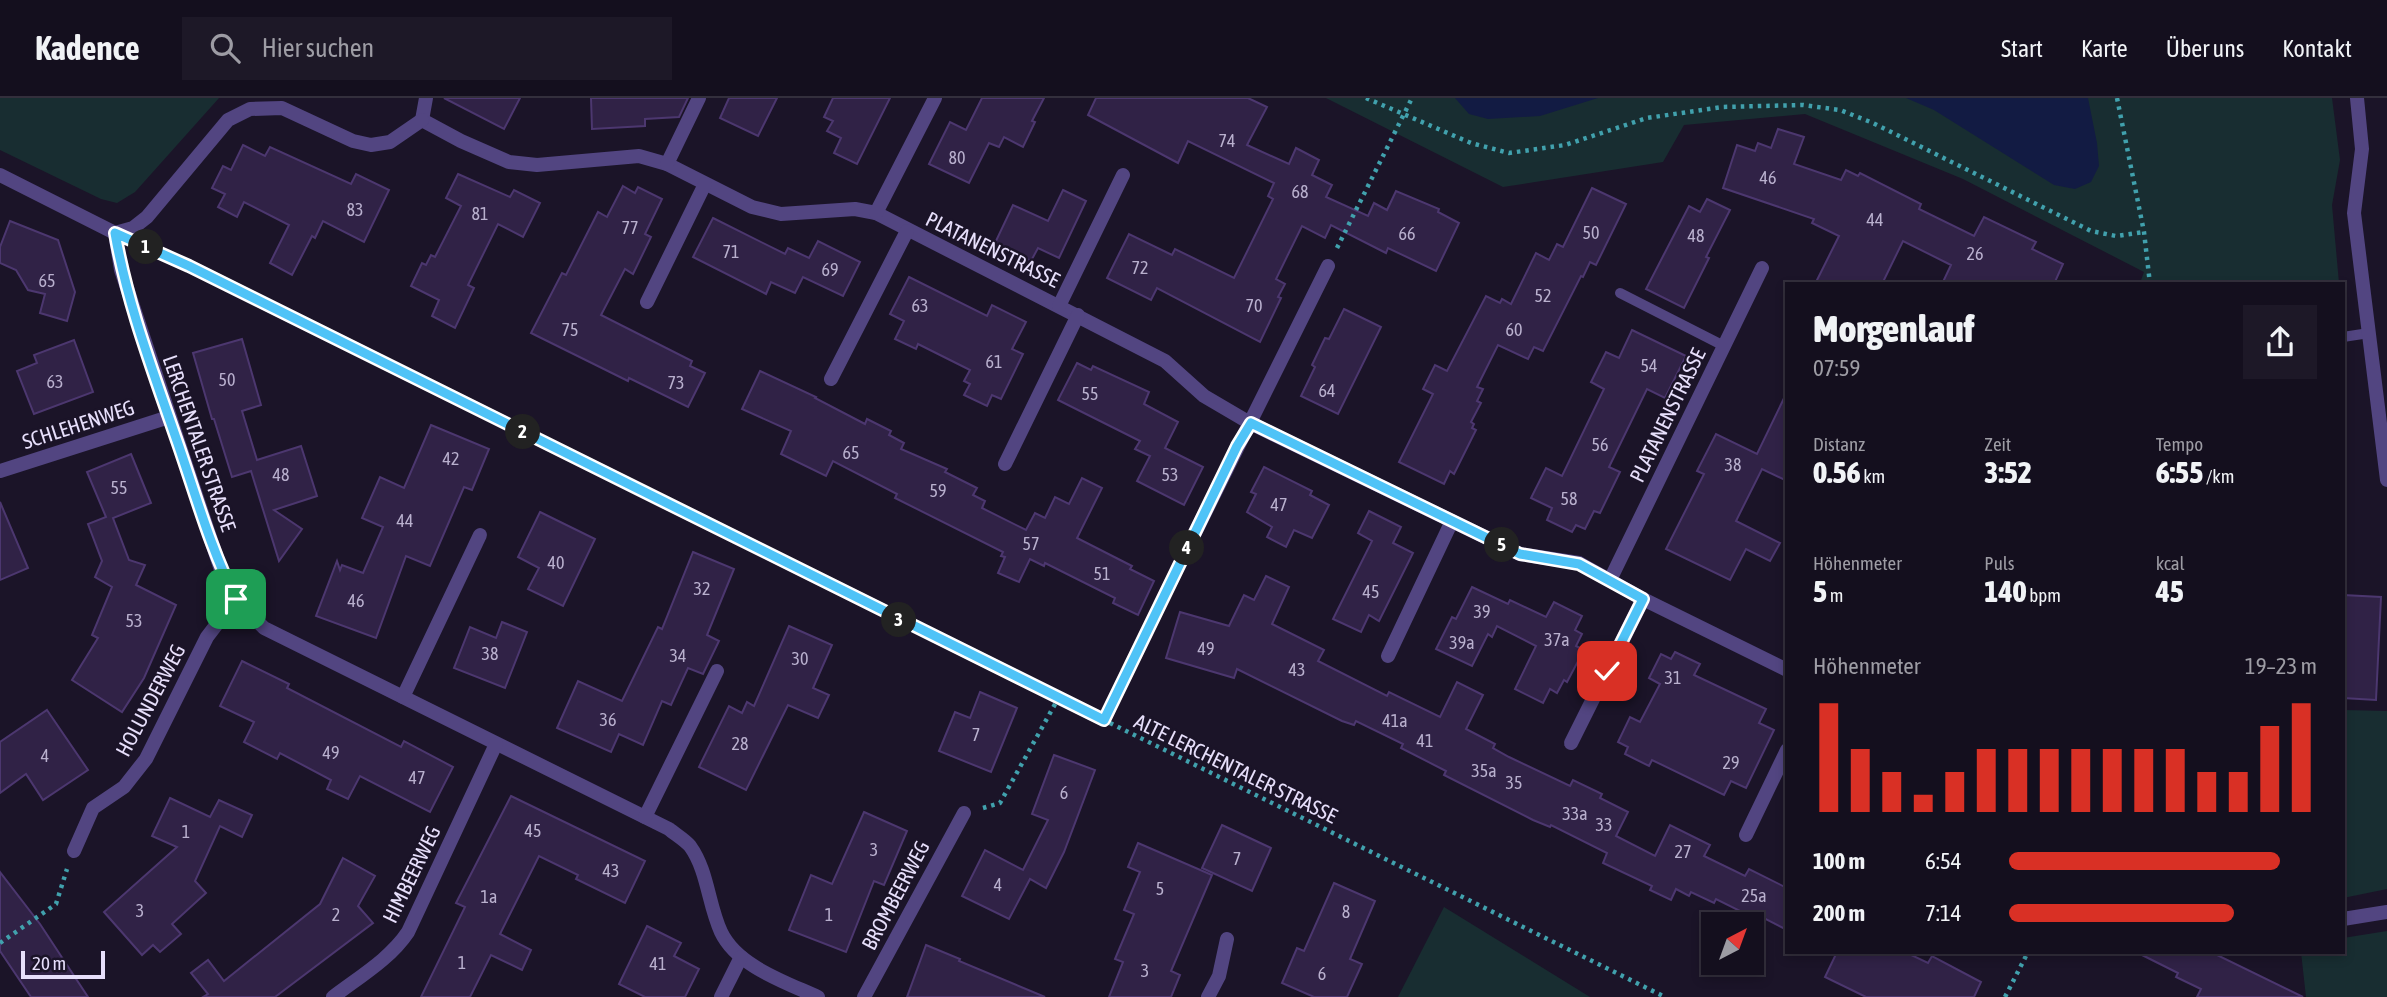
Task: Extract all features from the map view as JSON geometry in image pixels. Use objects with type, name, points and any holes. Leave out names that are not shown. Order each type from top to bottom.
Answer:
[{"type":"street","points":[[0,175],[115,233],[133,228],[147,217],[228,120],[250,109],[282,108],[353,141],[371,145],[390,142],[422,120],[426,98]]},
{"type":"street","points":[[667,164],[699,98]]},
{"type":"street","points":[[876,213],[935,98]]},
{"type":"street","points":[[2357,98],[2362,149],[2354,213],[2387,480]]},
{"type":"street","name":"PLATANENSTRASSE","points":[[422,120],[509,162],[537,164],[639,156],[667,164],[751,207],[781,214],[855,209],[876,213],[1165,361],[1204,396],[1251,423],[1520,554],[1579,564],[1643,599],[1785,669]]},
{"type":"street","name":"PLATANENSTRASSE","points":[[1059,306],[1123,175]]},
{"type":"street","points":[[647,302],[705,184]]},
{"type":"street","name":"PLATANENSTRASSE","points":[[831,379],[908,231]]},
{"type":"street","name":"LERCHENTALER STRASSE","points":[[115,233],[121,270],[169,417],[220,567],[236,599],[264,628],[669,830],[689,845],[702,869],[722,933],[741,957],[818,997]]},
{"type":"street","points":[[1183,557],[1328,266]]},
{"type":"street","name":"PLATANENSTRASSE","points":[[1610,580],[1762,268]]},
{"type":"street","points":[[1005,464],[1078,315]]},
{"type":"street","name":"SCHLEHENWEG","points":[[0,471],[169,417]]},
{"type":"street","points":[[1388,656],[1452,521]]},
{"type":"street","points":[[403,697],[480,535]]},
{"type":"street","name":"HOLUNDERWEG","points":[[74,851],[93,808],[124,787],[146,759],[207,636],[236,599]]},
{"type":"street","points":[[1571,743],[1643,599]]},
{"type":"street","points":[[645,817],[717,671]]},
{"type":"street","name":"HIMBEERWEG","points":[[333,997],[387,956],[408,932],[496,744]]},
{"type":"street","points":[[1746,835],[1785,754]]},
{"type":"street","name":"BROMBEERWEG","points":[[864,997],[964,813]]},
{"type":"street","points":[[2345,919],[2387,912]]},
{"type":"street","points":[[1208,997],[1219,976],[1227,939]]},
{"type":"street","points":[[721,997],[741,957]]},
{"type":"lane","points":[[1620,293],[1724,346]]},
{"type":"lane","points":[[2345,337],[2369,333]]},
{"type":"path","points":[[1366,98],[1471,143],[1510,153],[1566,145],[1647,118],[1721,107],[1803,105],[1840,110],[1873,123],[2091,230],[2116,236],[2144,232]]},
{"type":"path","points":[[1328,266],[1412,98]]},
{"type":"path","points":[[2117,98],[2144,232],[2150,282]]},
{"type":"path","name":"ALTE LERCHENTALER STRASSE","points":[[115,233],[214,279],[936,639],[1059,697],[1665,997]]},
{"type":"path","points":[[1104,720],[1183,557]]},
{"type":"path","points":[[964,813],[1000,803],[1059,697]]},
{"type":"path","points":[[0,943],[56,904],[74,851]]},
{"type":"path","points":[[2006,997],[2027,954]]},
{"type":"green space","points":[[0,98],[219,98],[135,192],[117,203],[101,199],[0,150]]},
{"type":"green space","points":[[1326,98],[2332,98],[2340,160],[2332,205],[2339,282],[2140,282],[2144,272],[1963,179],[1805,114],[1684,125],[1663,162],[1503,187]]},
{"type":"green space","points":[[2345,710],[2387,711],[2387,889],[2345,898]]},
{"type":"green space","points":[[1444,907],[1590,997],[1398,997]]},
{"type":"green space","points":[[2387,931],[2387,997],[2306,997],[2301,954],[2345,954],[2345,938]]},
{"type":"water","points":[[1455,98],[1598,98],[1540,116],[1488,119],[1469,114]]},
{"type":"water","points":[[1906,98],[2088,98],[2099,166],[2091,182],[2075,189],[2054,185],[1934,110]]},
{"type":"building","points":[[444,98],[520,98],[504,129]]},
{"type":"building","points":[[591,98],[688,98],[679,117],[645,119],[645,126],[592,129]]},
{"type":"building","points":[[729,98],[777,98],[758,136],[720,118]]},
{"type":"building","points":[[833,98],[890,98],[857,164],[834,153],[841,138],[827,131],[833,121],[824,117]]},
{"type":"building","points":[[982,98],[1044,98],[1023,147],[1004,137],[999,147],[989,143],[969,183],[929,164],[950,122],[966,130]]},
{"type":"building","points":[[1096,98],[1248,98],[1267,107],[1247,145],[1289,164],[1296,148],[1319,160],[1312,175],[1332,185],[1326,197],[1368,216],[1374,203],[1387,210],[1396,191],[1439,209],[1438,212],[1459,223],[1436,271],[1388,248],[1386,253],[1331,225],[1325,238],[1302,226],[1276,279],[1285,284],[1260,342],[1157,288],[1151,300],[1107,278],[1129,234],[1172,255],[1175,249],[1234,278],[1273,199],[1268,196],[1274,183],[1188,141],[1178,163],[1088,115]]},
{"type":"building","points":[[1778,129],[1804,137],[1794,164],[1841,180],[1846,170],[1858,176],[1860,173],[1921,204],[1919,209],[1974,236],[1984,217],[2036,242],[2032,249],[2063,264],[2055,282],[1943,282],[1951,265],[1903,241],[1883,282],[1816,282],[1839,236],[1812,223],[1814,219],[1723,188],[1737,145],[1755,151],[1758,143],[1771,148]]},
{"type":"building","points":[[243,145],[265,156],[270,147],[351,184],[356,174],[389,190],[364,242],[323,221],[292,275],[270,263],[289,225],[244,202],[237,217],[218,207],[225,194],[212,188],[223,166],[231,170]]},
{"type":"building","points":[[458,174],[510,197],[514,190],[540,203],[523,237],[498,224],[468,285],[474,288],[455,328],[432,316],[439,300],[411,286],[422,263],[426,265],[431,255],[435,257],[461,206],[446,198]]},
{"type":"building","points":[[623,186],[635,193],[638,187],[662,199],[645,234],[651,237],[633,274],[625,269],[601,315],[692,361],[690,366],[705,373],[688,407],[531,333],[562,273],[566,275],[598,212],[607,217]]},
{"type":"building","points":[[1592,188],[1626,204],[1596,265],[1590,262],[1583,277],[1581,276],[1543,351],[1534,347],[1528,359],[1498,345],[1477,387],[1483,389],[1477,401],[1481,403],[1471,422],[1474,424],[1472,428],[1476,430],[1454,474],[1450,471],[1444,484],[1399,462],[1433,394],[1423,389],[1435,365],[1447,371],[1486,296],[1500,303],[1502,299],[1511,304],[1536,253],[1549,260],[1557,244],[1563,247]]},
{"type":"building","points":[[1063,190],[1086,201],[1059,258],[1038,248],[1031,261],[995,243],[1013,205],[1048,221]]},
{"type":"building","points":[[1707,199],[1730,210],[1684,308],[1646,289],[1689,206],[1700,212]]},
{"type":"building","points":[[713,218],[785,254],[788,248],[809,258],[818,241],[860,262],[843,296],[803,277],[795,293],[771,282],[766,294],[693,257]]},
{"type":"building","points":[[10,221],[58,240],[75,292],[67,321],[40,313],[45,294],[28,290],[16,270],[0,263],[0,247]]},
{"type":"building","points":[[909,277],[987,316],[992,305],[1026,322],[1012,349],[1023,354],[1001,399],[992,395],[987,406],[964,395],[970,384],[964,381],[970,370],[918,344],[916,349],[895,339],[904,321],[890,314]]},
{"type":"building","points":[[1344,309],[1381,327],[1338,414],[1301,396],[1325,338],[1329,339]]},
{"type":"building","points":[[1632,330],[1686,356],[1665,398],[1647,389],[1609,467],[1620,472],[1600,513],[1594,511],[1585,529],[1576,525],[1572,532],[1547,520],[1552,508],[1531,498],[1546,468],[1562,476],[1604,389],[1591,382],[1606,352],[1619,358]]},
{"type":"building","points":[[242,339],[261,405],[242,411],[257,460],[301,446],[317,496],[274,510],[302,529],[279,561],[251,471],[232,477],[193,353]]},
{"type":"building","points":[[74,340],[93,392],[34,414],[17,371],[37,363],[34,355]]},
{"type":"building","points":[[1077,363],[1091,370],[1093,366],[1149,392],[1144,404],[1178,422],[1165,448],[1203,467],[1184,505],[1137,481],[1150,456],[1135,449],[1140,441],[1058,400]]},
{"type":"building","points":[[760,371],[865,424],[867,419],[891,431],[889,435],[904,443],[901,449],[947,469],[945,472],[977,488],[973,495],[985,501],[982,508],[1026,530],[1035,513],[1045,518],[1055,497],[1069,504],[1082,478],[1102,488],[1077,538],[1132,566],[1130,569],[1154,581],[1138,615],[1113,603],[1115,598],[1045,563],[1044,566],[1030,559],[1019,582],[998,573],[1005,557],[1001,556],[1003,552],[895,498],[897,494],[833,461],[826,476],[781,454],[791,431],[742,409]]},
{"type":"building","points":[[1785,396],[1785,480],[1762,469],[1736,521],[1780,543],[1770,561],[1746,549],[1730,580],[1666,549],[1704,474],[1697,471],[1716,434],[1757,454]]},
{"type":"building","points":[[431,425],[489,449],[472,490],[464,487],[430,566],[406,556],[376,638],[316,616],[337,561],[340,570],[342,565],[363,573],[383,527],[362,518],[380,477],[404,488]]},
{"type":"building","points":[[131,454],[151,503],[113,518],[129,560],[145,565],[136,585],[176,605],[144,678],[122,712],[72,680],[98,638],[92,635],[112,587],[95,577],[102,561],[88,524],[106,517],[87,472]]},
{"type":"building","points":[[1264,467],[1312,491],[1310,495],[1329,505],[1312,538],[1294,530],[1286,547],[1267,537],[1272,527],[1247,512],[1256,494],[1251,492]]},
{"type":"building","points":[[0,502],[28,568],[0,580]]},
{"type":"building","points":[[1369,511],[1401,527],[1393,543],[1413,553],[1379,621],[1369,615],[1361,632],[1333,619],[1372,541],[1358,533]]},
{"type":"building","points":[[540,512],[595,539],[563,606],[528,589],[539,568],[518,557]]},
{"type":"building","points":[[693,552],[734,569],[707,635],[719,641],[703,674],[688,668],[671,705],[662,701],[643,745],[619,734],[611,752],[557,728],[578,681],[622,701],[658,627],[662,629]]},
{"type":"building","points":[[1266,576],[1289,587],[1272,624],[1324,650],[1318,661],[1387,696],[1389,692],[1440,717],[1457,682],[1483,695],[1466,729],[1495,744],[1493,748],[1509,757],[1570,786],[1573,780],[1602,794],[1600,798],[1628,812],[1616,836],[1655,856],[1670,825],[1710,845],[1704,856],[1745,876],[1749,869],[1785,887],[1785,929],[1764,918],[1764,912],[1742,912],[1716,899],[1714,903],[1691,892],[1689,896],[1676,889],[1671,900],[1650,890],[1652,886],[1603,863],[1607,853],[1551,825],[1550,827],[1533,820],[1444,775],[1446,771],[1401,748],[1403,744],[1356,721],[1354,725],[1342,721],[1237,669],[1234,678],[1166,658],[1180,612],[1229,626],[1244,595],[1254,600]]},
{"type":"building","points":[[1472,587],[1508,604],[1510,600],[1546,617],[1554,602],[1582,616],[1575,630],[1582,634],[1576,646],[1584,650],[1567,682],[1564,680],[1557,693],[1550,689],[1543,703],[1515,689],[1536,646],[1497,626],[1492,637],[1488,634],[1472,666],[1436,649],[1452,617],[1456,619]]},
{"type":"building","points":[[2345,595],[2381,597],[2376,700],[2345,698]]},
{"type":"building","points":[[502,622],[527,632],[505,688],[454,668],[470,627],[496,638]]},
{"type":"building","points":[[789,626],[832,645],[813,688],[829,695],[818,718],[788,705],[746,790],[699,767],[729,706],[742,713],[747,702],[754,706]]},
{"type":"building","points":[[1675,652],[1700,664],[1694,675],[1766,709],[1759,723],[1774,730],[1746,788],[1731,781],[1724,795],[1652,760],[1649,766],[1625,754],[1628,747],[1618,742],[1630,717],[1640,722],[1660,684],[1649,678],[1661,654],[1671,659]]},
{"type":"building","points":[[242,661],[289,684],[287,688],[401,747],[404,741],[453,767],[430,812],[360,776],[348,799],[327,789],[331,780],[280,753],[277,759],[244,742],[254,722],[220,706]]},
{"type":"building","points":[[980,692],[1017,708],[991,772],[939,751],[955,712],[970,718]]},
{"type":"building","points":[[47,710],[88,770],[43,800],[26,774],[0,793],[0,742]]},
{"type":"building","points":[[1054,755],[1095,770],[1064,852],[1046,888],[1030,879],[1009,919],[962,896],[985,850],[1023,870],[1048,820],[1032,814]]},
{"type":"building","points":[[511,796],[645,861],[625,903],[576,879],[578,875],[539,856],[500,934],[531,950],[522,970],[491,955],[470,997],[421,997],[465,907],[456,903]]},
{"type":"building","points":[[170,798],[210,817],[219,800],[252,815],[242,837],[220,826],[195,881],[206,893],[172,924],[181,934],[160,952],[153,945],[142,955],[104,912],[177,847],[152,836]]},
{"type":"building","points":[[864,812],[907,831],[884,885],[874,881],[846,952],[789,930],[811,875],[832,884]]},
{"type":"building","points":[[1222,825],[1271,848],[1252,891],[1202,868]]},
{"type":"building","points":[[1138,843],[1212,875],[1171,971],[1180,975],[1171,997],[1109,997],[1123,962],[1115,959],[1134,914],[1124,910],[1140,872],[1128,867]]},
{"type":"building","points":[[343,858],[375,876],[358,906],[373,923],[275,997],[203,997],[208,994],[191,973],[208,960],[224,981],[320,904]]},
{"type":"building","points":[[0,872],[40,924],[88,997],[31,997],[0,951]]},
{"type":"building","points":[[1334,883],[1375,901],[1350,959],[1362,964],[1347,997],[1314,997],[1282,983],[1297,948],[1304,951]]},
{"type":"building","points":[[647,926],[681,943],[674,956],[699,969],[685,997],[645,997],[619,984]]},
{"type":"building","points":[[926,945],[960,959],[959,961],[1045,997],[907,997]]},
{"type":"building","points":[[1836,954],[1909,954],[1928,963],[1932,956],[1981,982],[1974,997],[1866,997],[1825,977]]},
{"type":"building","points":[[2140,954],[2215,954],[2303,997],[2197,997],[2201,989],[2176,977],[2178,973]]},
{"type":"route","points":[[236,599],[220,567],[169,417],[121,270],[115,233],[189,266],[936,639],[1104,720],[1237,446],[1251,423],[1520,554],[1579,564],[1643,599],[1607,671]]}]
